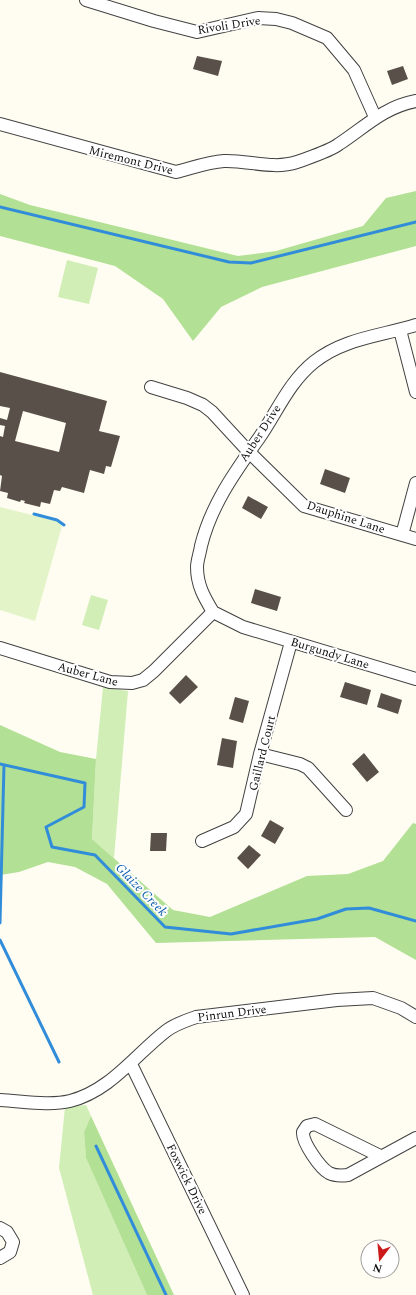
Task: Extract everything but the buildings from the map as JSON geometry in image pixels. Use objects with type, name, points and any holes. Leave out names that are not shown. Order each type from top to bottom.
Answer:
[{"type":"street","name":"Rivoli Drive","points":[[86,0],[154,21],[198,32],[258,18],[276,19],[292,23],[327,38],[354,70],[376,117]]},
{"type":"street","name":"Miremont Drive","points":[[0,124],[176,172],[203,164],[224,161],[260,165],[283,165],[296,162],[338,145],[376,117],[416,101]]},
{"type":"street","name":"Auber Drive","points":[[213,612],[200,590],[196,566],[203,538],[214,507],[248,451],[259,438],[288,391],[315,362],[352,340],[400,330],[416,325]]},
{"type":"street","points":[[400,330],[416,392]]},
{"type":"street","name":"Dauphine Lane","points":[[150,387],[187,398],[203,405],[216,416],[248,451],[304,506],[416,539]]},
{"type":"street","points":[[402,535],[416,483]]},
{"type":"street","name":"Burgundy Lane","points":[[213,612],[244,627],[416,679]]},
{"type":"street","name":"Auber Lane","points":[[0,648],[110,682],[132,683],[143,680],[154,672],[213,612]]},
{"type":"street","name":"Gaillard Court","points":[[202,841],[234,827],[246,814],[260,754],[291,642]]},
{"type":"street","points":[[260,754],[300,764],[308,768],[346,810]]},
{"type":"street","name":"Pinrun Drive","points":[[0,1100],[69,1101],[89,1095],[131,1064],[167,1030],[196,1017],[337,1000],[373,998],[401,1008],[416,1017]]},
{"type":"street","name":"Foxwick Drive","points":[[131,1064],[243,1295]]},
{"type":"street","points":[[380,1156],[315,1124],[307,1126],[303,1132],[305,1142],[323,1168],[337,1175],[348,1175],[380,1156],[416,1138]]},
{"type":"street","points":[[0,1228],[8,1232],[13,1242],[10,1252],[0,1258]]},
{"type":"green space","points":[[416,191],[416,246],[262,287],[221,307],[193,341],[163,299],[115,266],[0,236],[0,194],[30,205],[238,256],[276,251],[363,226],[386,198]]},
{"type":"green space","points":[[67,260],[98,268],[89,304],[58,297]]},
{"type":"green space","points":[[0,507],[56,521],[62,526],[35,621],[0,610]]},
{"type":"green space","points":[[91,595],[108,600],[99,630],[82,625]]},
{"type":"green space","points":[[103,687],[128,691],[114,858],[92,839],[96,759]]},
{"type":"green space","points":[[0,725],[60,752],[96,759],[92,839],[173,910],[210,917],[307,876],[348,874],[383,861],[413,823],[416,824],[416,960],[375,937],[156,943],[107,884],[75,867],[48,862],[19,872],[0,875]]},
{"type":"green space","points":[[86,1105],[91,1116],[84,1132],[86,1158],[147,1295],[93,1295],[59,1168],[65,1107]]},
{"type":"green space","points":[[91,1116],[174,1295],[147,1295],[86,1158],[84,1132]]},
{"type":"waterway","points":[[0,207],[229,262],[251,263],[416,222]]},
{"type":"waterway","points":[[34,514],[57,520],[64,525]]},
{"type":"waterway","name":"Glaize Creek","points":[[0,764],[85,783],[84,807],[46,827],[52,847],[95,855],[165,927],[231,934],[317,919],[346,909],[369,908],[416,921]]},
{"type":"waterway","points":[[0,923],[4,765]]},
{"type":"waterway","points":[[0,940],[59,1062]]},
{"type":"waterway","points":[[96,1146],[166,1295]]}]
